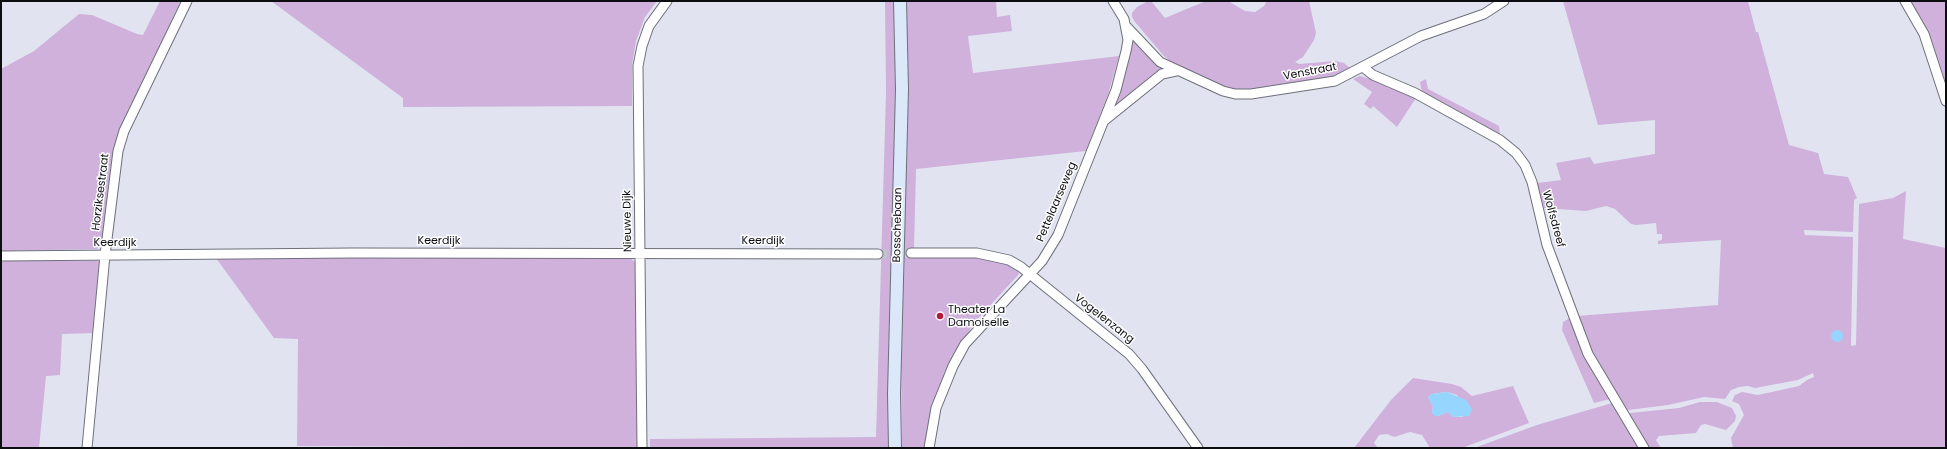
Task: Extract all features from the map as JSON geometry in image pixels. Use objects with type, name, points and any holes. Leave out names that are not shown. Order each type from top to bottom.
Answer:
[{"type":"main road","name":"Bosschebaan","points":[[895,448],[894,394],[902,89],[900,1]]},
{"type":"street","name":"Horziksestraat","points":[[87,448],[104,256],[118,151],[124,131],[187,1]]},
{"type":"street","name":"Nieuwe Dijk","points":[[642,448],[638,66],[642,46],[649,26],[667,1]]},
{"type":"street","points":[[1113,1],[1124,19],[1126,26]]},
{"type":"street","name":"Venstraat","points":[[1126,26],[1160,62],[1176,71],[1223,92],[1251,94],[1335,81],[1364,68],[1421,36],[1484,14],[1504,1]]},
{"type":"street","points":[[1905,1],[1924,34],[1946,101]]},
{"type":"street","name":"Pettelaarseweg","points":[[929,448],[936,408],[953,366],[965,344],[1029,274],[1046,254],[1058,235],[1116,90],[1128,40],[1126,26]]},
{"type":"street","name":"Wolfsdreef","points":[[1364,68],[1373,75],[1415,93],[1486,133],[1516,153],[1525,165],[1532,182],[1547,245],[1588,354],[1644,448]]},
{"type":"street","name":"Pettelaarseweg","points":[[1104,121],[1162,74],[1176,71]]},
{"type":"street","name":"Keerdijk","points":[[1,256],[641,252],[878,254]]},
{"type":"street","points":[[911,253],[977,253],[994,255],[1009,260],[1029,274]]},
{"type":"street","name":"Vogelenzang","points":[[1029,274],[1129,354],[1142,369],[1198,448]]},
{"type":"shaded area","points":[[160,1],[181,1],[120,130],[111,165],[102,244],[97,249],[1,251],[1,69],[34,51],[79,14],[92,15],[137,34],[143,35]]},
{"type":"shaded area","points":[[271,1],[657,1],[645,17],[636,41],[632,65],[632,106],[403,107],[403,98]]},
{"type":"shaded area","points":[[885,1],[897,1],[891,407],[888,448],[650,448],[650,439],[876,437],[886,93]]},
{"type":"shaded area","points":[[907,1],[996,1],[997,17],[1010,15],[1012,31],[968,36],[973,73],[1119,56],[1108,95],[1086,151],[916,169],[914,249],[905,250],[905,258],[978,257],[993,259],[1017,268],[1019,274],[973,324],[949,366],[927,448],[902,448],[900,272],[907,106]]},
{"type":"shaded area","points":[[1151,1],[1165,18],[1206,1],[1228,1],[1245,11],[1255,12],[1264,6],[1267,1],[1309,1],[1316,33],[1314,40],[1303,57],[1295,62],[1299,64],[1335,61],[1344,63],[1350,68],[1335,79],[1234,92],[1175,66],[1163,55],[1132,17],[1132,13],[1137,7]]},
{"type":"shaded area","points":[[1563,1],[1748,1],[1789,145],[1818,153],[1824,174],[1848,177],[1857,198],[1854,200],[1853,232],[1804,230],[1805,235],[1853,237],[1851,346],[1856,345],[1859,204],[1893,198],[1906,191],[1903,239],[1946,248],[1946,448],[1733,448],[1731,438],[1744,415],[1739,404],[1732,401],[1735,395],[1742,392],[1758,395],[1799,386],[1814,377],[1813,373],[1798,380],[1755,388],[1748,386],[1739,387],[1731,390],[1725,399],[1704,397],[1668,405],[1628,410],[1625,409],[1595,357],[1577,316],[1718,305],[1721,240],[1658,244],[1658,241],[1662,240],[1662,234],[1657,234],[1656,223],[1631,224],[1615,209],[1606,206],[1586,211],[1544,208],[1537,183],[1561,180],[1556,163],[1590,157],[1594,164],[1655,154],[1655,120],[1598,125]]},
{"type":"shaded area","points":[[1909,1],[1946,1],[1946,90]]},
{"type":"shaded area","points":[[1131,37],[1168,70],[1112,110]]},
{"type":"shaded area","points":[[1360,76],[1388,84],[1416,98],[1397,127],[1373,106],[1371,109],[1364,104],[1372,92],[1353,79]]},
{"type":"shaded area","points":[[1426,79],[1428,89],[1499,126],[1500,135],[1422,94],[1420,82]]},
{"type":"shaded area","points":[[216,258],[630,258],[636,263],[639,448],[297,446],[298,339],[274,338]]},
{"type":"shaded area","points":[[1,261],[98,261],[101,263],[96,333],[62,334],[60,375],[46,376],[39,448],[1,448]]},
{"type":"shaded area","points":[[1570,318],[1610,399],[1594,403],[1562,330],[1563,322]]},
{"type":"shaded area","points":[[1413,378],[1452,384],[1461,387],[1472,396],[1513,386],[1529,423],[1462,448],[1430,448],[1422,435],[1410,432],[1394,437],[1387,434],[1379,435],[1374,443],[1378,448],[1354,448],[1391,400]],"holes":[[[1447,392],[1457,395],[1463,417],[1454,417],[1448,412],[1438,416],[1432,413],[1433,406],[1428,397],[1432,394]]]},
{"type":"shaded area","points":[[1700,402],[1717,402],[1732,408],[1736,416],[1735,421],[1726,430],[1705,424],[1701,425],[1696,433],[1659,436],[1656,440],[1661,448],[1649,448],[1630,417],[1630,413],[1679,408]]},
{"type":"shaded area","points":[[1612,403],[1642,448],[1474,448],[1537,425]]},
{"type":"water","points":[[1835,330],[1839,330],[1843,336],[1839,342],[1835,342],[1831,338],[1831,334]]},
{"type":"water","points":[[1447,392],[1466,400],[1472,409],[1469,416],[1453,417],[1448,412],[1435,416],[1432,413],[1433,406],[1428,397],[1432,394]]},
{"type":"tunnel","points":[[878,254],[911,253]]},
{"type":"place","name":"Theater La Damoiselle","points":[[940,316]]}]
